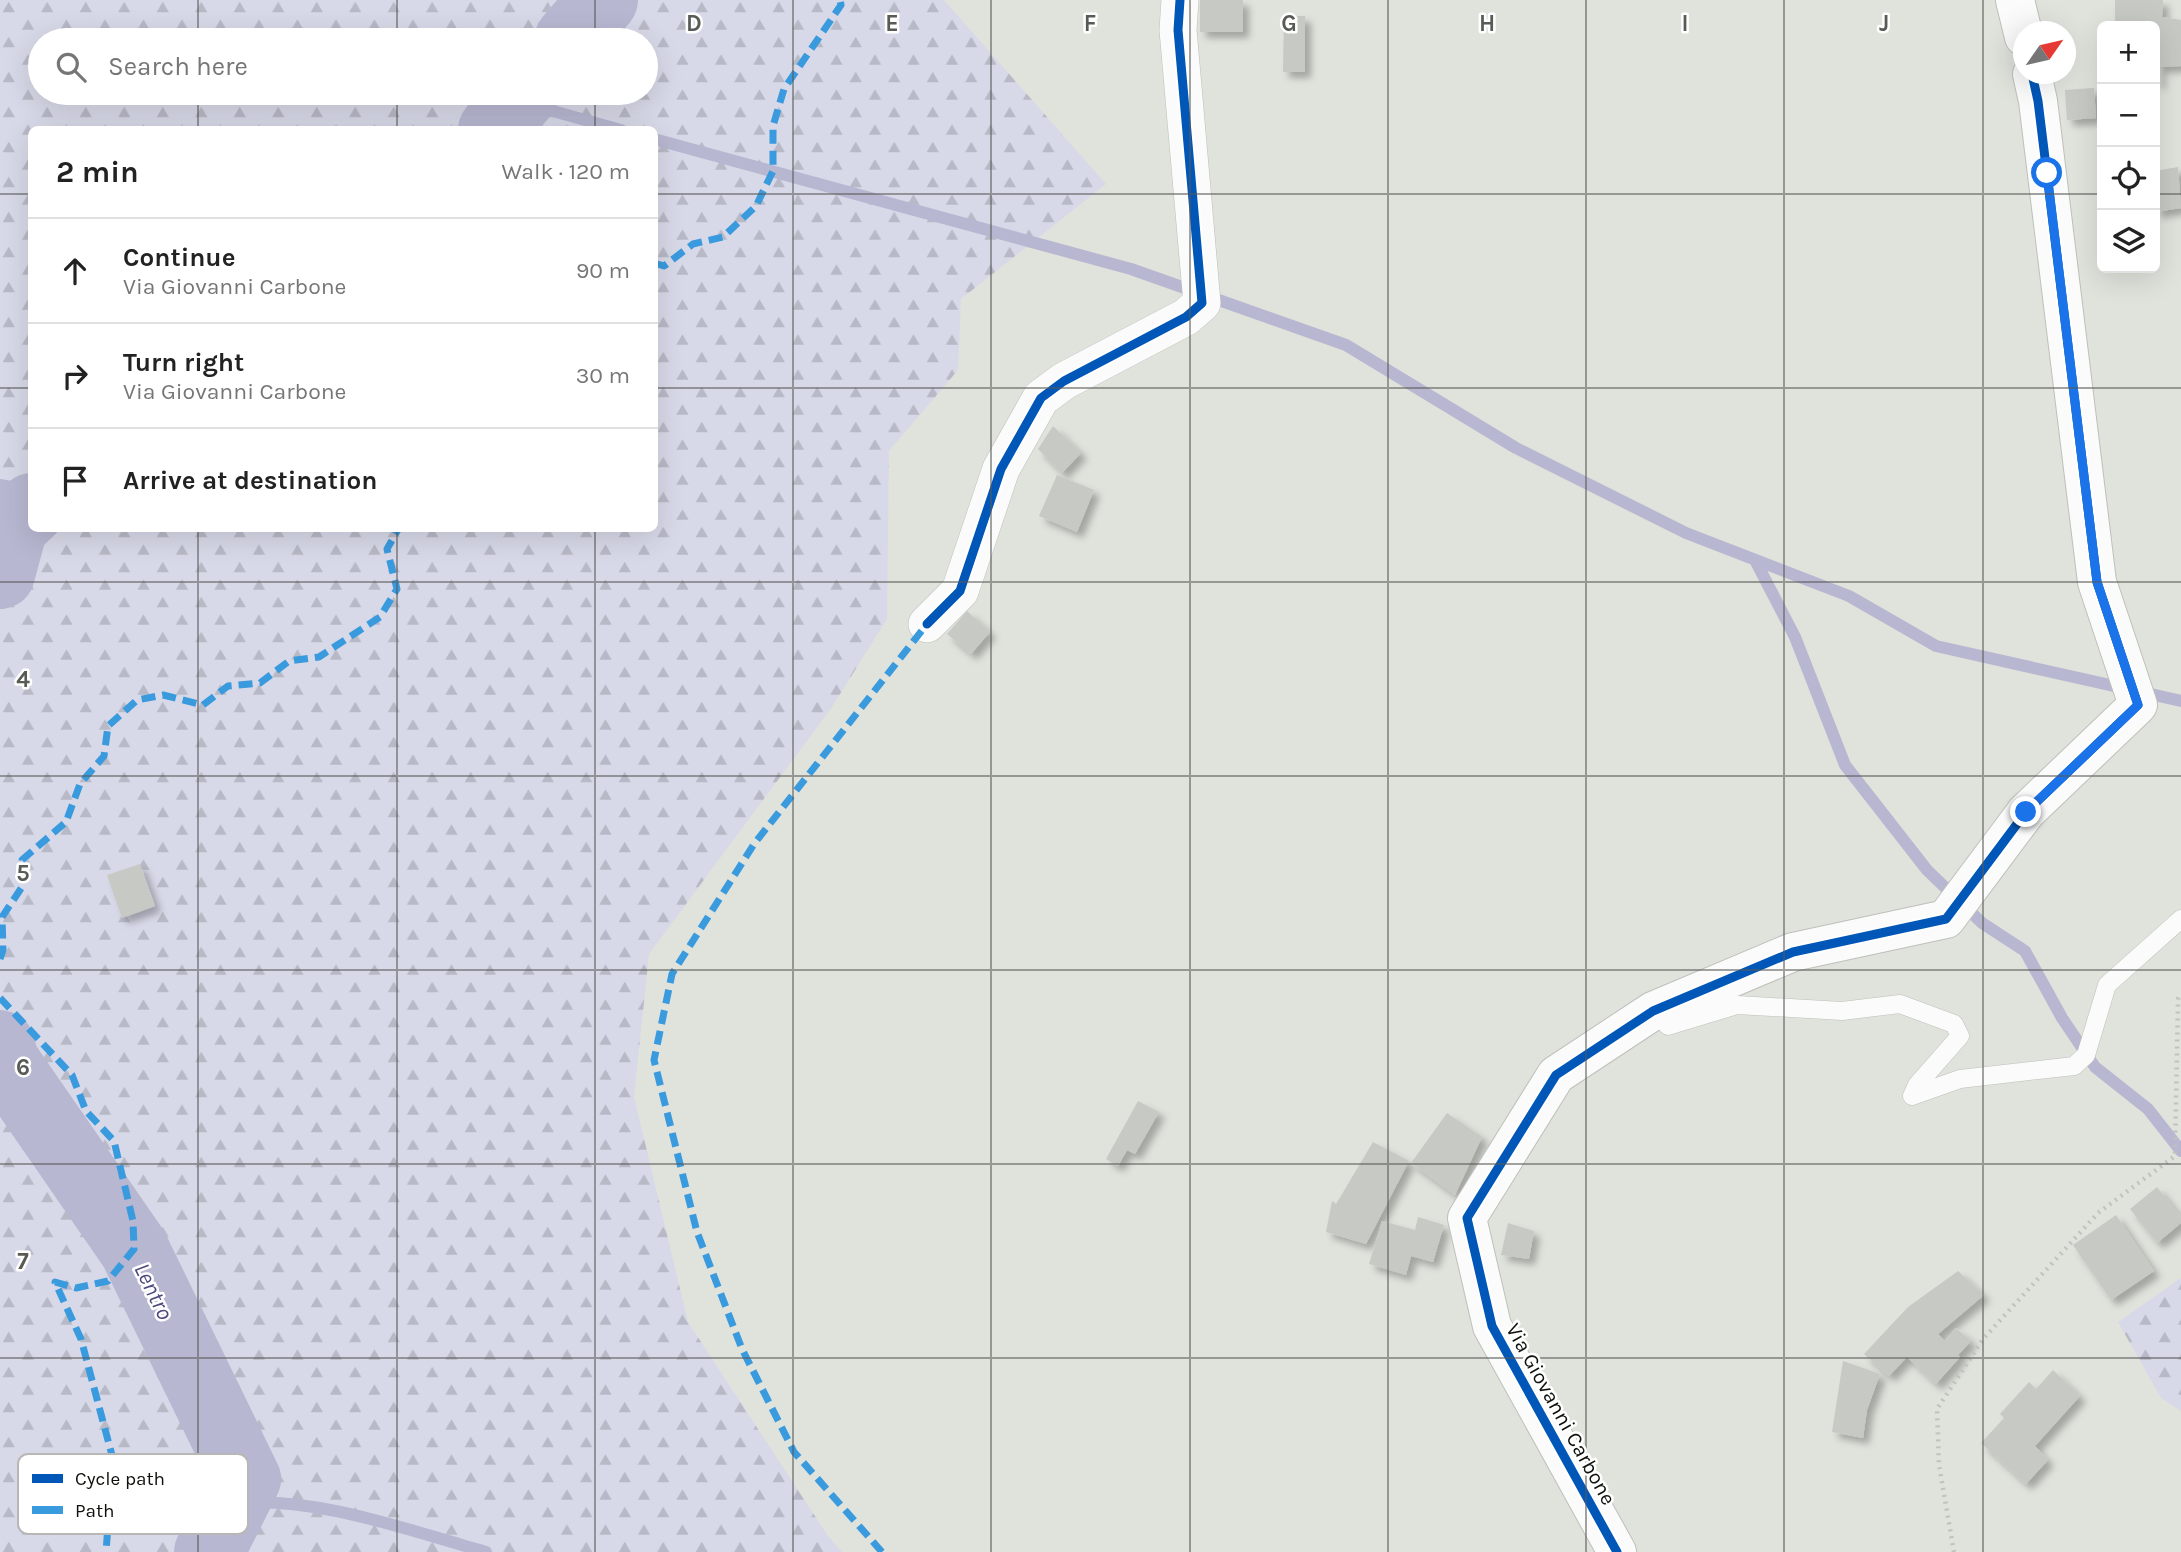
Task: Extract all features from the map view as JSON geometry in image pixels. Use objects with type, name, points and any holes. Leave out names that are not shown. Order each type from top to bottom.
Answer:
[{"type":"street","points":[[927,624],[960,590],[1001,469],[1041,398],[1064,381],[1186,317],[1202,303],[1178,30],[1180,0]]},
{"type":"street","points":[[2015,0],[2020,21]]},
{"type":"street","name":"Via Giovanni Carbone","points":[[1617,1552],[1492,1326],[1467,1218],[1556,1075],[1653,1011],[1793,952],[1946,919],[2026,812],[2138,705],[2097,582],[2043,137],[2034,84]]},
{"type":"lane","points":[[1653,1011],[1668,1026],[1737,1005],[1842,1011],[1900,1004],[1954,1024],[1959,1036],[1916,1085],[1912,1096],[1960,1079],[2074,1066],[2086,1055],[2107,985],[2181,919]]},
{"type":"path","points":[[1954,1552],[1940,1465],[1937,1409],[1983,1339],[2098,1213],[2175,1156],[2178,999],[2181,994]]},
{"type":"green space","points":[[0,0],[944,0],[1106,184],[961,299],[958,370],[889,451],[887,619],[832,707],[649,954],[634,1097],[688,1322],[828,1536],[842,1552],[0,1552]]},
{"type":"green space","points":[[2181,1278],[2181,1411],[2161,1398],[2118,1322]]},
{"type":"building","points":[[1200,0],[1243,0],[1243,32],[1200,32]]},
{"type":"building","points":[[2115,0],[2163,0],[2162,17],[2181,20],[2181,66],[2160,67],[2160,21],[2115,21]]},
{"type":"building","points":[[1284,16],[1305,16],[1305,72],[1283,72]]},
{"type":"building","points":[[2094,88],[2096,118],[2067,120],[2065,90]]},
{"type":"building","points":[[2178,167],[2181,208],[2160,211],[2160,170]]},
{"type":"building","points":[[1053,426],[1081,453],[1062,473],[1038,449]]},
{"type":"building","points":[[1057,475],[1094,490],[1077,532],[1039,516]]},
{"type":"building","points":[[967,611],[990,632],[971,654],[947,634]]},
{"type":"building","points":[[140,864],[155,906],[122,918],[107,875]]},
{"type":"building","points":[[1138,1101],[1159,1112],[1135,1154],[1127,1150],[1118,1166],[1106,1159]]},
{"type":"building","points":[[1447,1113],[1482,1137],[1455,1195],[1411,1163]]},
{"type":"building","points":[[1373,1142],[1409,1161],[1366,1244],[1326,1232],[1332,1201],[1336,1204]]},
{"type":"building","points":[[2157,1187],[2181,1217],[2181,1223],[2157,1243],[2130,1209]]},
{"type":"building","points":[[2116,1215],[2154,1271],[2111,1300],[2073,1245]]},
{"type":"building","points":[[1418,1217],[1444,1225],[1433,1262],[1411,1256],[1406,1275],[1369,1264],[1382,1221],[1415,1230]]},
{"type":"building","points":[[1508,1223],[1534,1231],[1529,1259],[1501,1255]]},
{"type":"building","points":[[1958,1271],[1984,1295],[1938,1334],[1945,1341],[1956,1328],[1971,1341],[1936,1384],[1907,1357],[1889,1376],[1864,1354],[1908,1307]]},
{"type":"building","points":[[1843,1361],[1880,1374],[1867,1410],[1863,1438],[1832,1432]]},
{"type":"building","points":[[2053,1370],[2080,1396],[2035,1446],[2048,1460],[2026,1484],[1981,1443],[2004,1418],[2000,1414],[2029,1382],[2036,1389]]},
{"type":"waterway","name":"Lentro","points":[[579,28],[603,0]]},
{"type":"waterway","name":"Lentro","points":[[496,126],[514,105]]},
{"type":"waterway","points":[[531,105],[607,126]]},
{"type":"waterway","points":[[658,140],[1131,269],[1346,345],[1516,448],[1686,533],[1849,596],[1936,646],[2181,701]]},
{"type":"waterway","points":[[0,485],[28,490]]},
{"type":"waterway","name":"Lentro","points":[[0,574],[13,526],[28,512]]},
{"type":"waterway","points":[[1755,560],[1795,637],[1845,765],[1927,870],[1982,923],[2025,951],[2062,1018],[2095,1067],[2148,1109],[2181,1151]]},
{"type":"waterway","name":"Lentro","points":[[0,1045],[4,1061],[134,1249],[234,1454]]},
{"type":"waterway","points":[[248,1503],[266,1502],[330,1510],[486,1552]]},
{"type":"waterway","name":"Lentro","points":[[209,1552],[218,1534]]},
{"type":"marked path","points":[[658,264],[664,266],[693,244],[723,237],[756,206],[773,171],[773,126],[784,89],[841,5],[840,0]]},
{"type":"marked path","points":[[0,959],[3,950],[2,917],[22,887],[22,860],[66,822],[80,784],[104,756],[108,726],[137,700],[163,695],[203,705],[228,686],[260,683],[289,661],[319,657],[380,617],[397,589],[387,549],[397,532]]},
{"type":"marked path","points":[[882,1552],[794,1452],[742,1349],[697,1232],[654,1060],[672,974],[754,844],[927,624]]},
{"type":"marked path","points":[[0,998],[72,1075],[86,1111],[114,1141],[133,1221],[134,1249],[108,1281],[76,1288],[55,1282],[81,1339],[112,1454]]},
{"type":"marked path","points":[[106,1552],[107,1534]]},
{"type":"cycle path","points":[[927,624],[960,591],[1001,469],[1041,398],[1064,381],[1186,317],[1202,303],[1178,30],[1180,0]]},
{"type":"cycle path","points":[[1617,1552],[1492,1326],[1467,1218],[1556,1075],[1653,1011],[1793,952],[1946,919],[2026,812],[2138,705],[2097,582],[2034,84]]},
{"type":"route","points":[[2026,812],[2138,705],[2097,582],[2047,173]]}]
